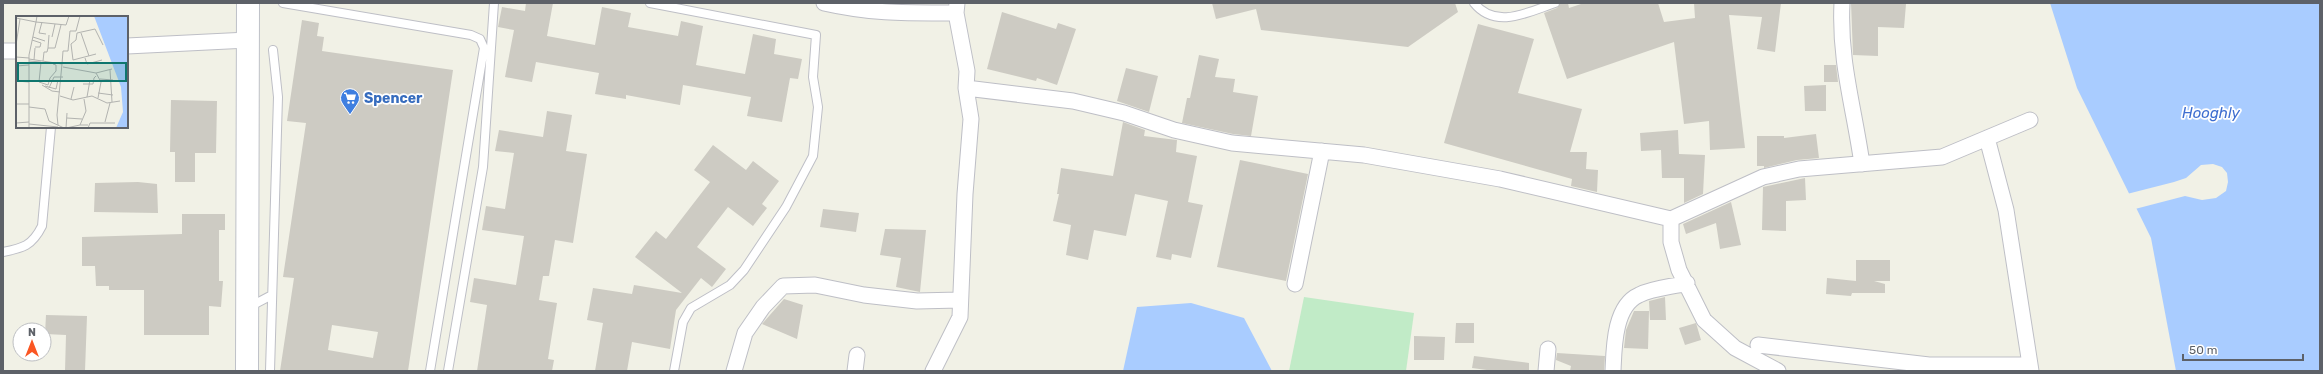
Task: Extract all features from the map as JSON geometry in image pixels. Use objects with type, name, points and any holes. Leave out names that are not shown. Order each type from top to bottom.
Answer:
[{"type":"street","points":[[247,371],[248,3]]},
{"type":"street","points":[[824,3],[860,11],[896,14],[956,8],[967,71],[966,88],[971,120],[959,300],[960,317],[933,371]]},
{"type":"street","points":[[1842,3],[1841,46],[1847,90],[1854,113],[1862,164]]},
{"type":"street","points":[[128,46],[248,40]]},
{"type":"street","points":[[3,51],[16,51]]},
{"type":"street","points":[[966,88],[1073,101],[1124,113],[1174,130],[1232,143],[1364,155],[1500,179],[1671,219],[1763,177],[1799,169],[1942,157],[2030,120]]},
{"type":"street","points":[[1758,345],[1929,365],[2031,368],[2006,210],[1987,138]]},
{"type":"street","points":[[1295,284],[1322,151]]},
{"type":"street","points":[[1671,219],[1671,242],[1679,270],[1687,283],[1704,320],[1735,348],[1778,371]]},
{"type":"street","points":[[1613,371],[1614,345],[1623,310],[1638,295],[1687,283]]},
{"type":"street","points":[[734,371],[745,334],[763,307],[783,286],[815,285],[864,295],[917,301],[959,300]]},
{"type":"street","points":[[1546,371],[1548,349]]},
{"type":"street","points":[[855,371],[857,355]]},
{"type":"lane","points":[[282,3],[471,35],[480,39],[484,48],[430,371]]},
{"type":"lane","points":[[448,371],[483,167],[494,3]]},
{"type":"lane","points":[[650,3],[816,35],[812,77],[818,107],[812,156],[786,207],[744,270],[730,285],[691,308],[683,322],[674,371]]},
{"type":"lane","points":[[1474,3],[1482,12],[1493,18],[1510,16],[1555,3]]},
{"type":"lane","points":[[270,371],[278,97],[273,50]]},
{"type":"lane","points":[[3,252],[22,248],[36,239],[42,226],[51,128]]},
{"type":"lane","points":[[248,308],[272,295]]},
{"type":"green space","points":[[1304,297],[1414,313],[1406,371],[1289,371]]},
{"type":"water","name":"Hooghly","points":[[2050,3],[2320,3],[2320,371],[2176,371],[2151,238],[2077,88]]},
{"type":"water","points":[[1191,303],[1244,318],[1272,371],[1123,371],[1137,307]]},
{"type":"pier","points":[[2213,164],[2222,167],[2227,173],[2228,182],[2226,191],[2216,198],[2202,200],[2185,196],[2135,209],[2127,194],[2186,178],[2201,165]]},
{"type":"building","points":[[526,3],[553,3],[547,36],[595,45],[602,7],[631,13],[628,27],[678,36],[681,21],[703,26],[696,65],[745,74],[753,34],[776,39],[774,54],[802,59],[798,79],[790,78],[782,122],[747,116],[751,97],[683,85],[680,105],[626,95],[626,99],[595,94],[599,73],[536,62],[532,82],[505,77],[514,30],[498,27],[502,7],[525,11]]},
{"type":"building","points":[[1212,3],[1455,3],[1458,12],[1408,47],[1261,30],[1256,9],[1216,19]]},
{"type":"building","points":[[1560,3],[1568,3],[1569,8],[1584,3],[1658,3],[1664,22],[1695,18],[1694,3],[1781,3],[1775,52],[1757,49],[1762,17],[1729,15],[1745,148],[1710,150],[1709,121],[1684,124],[1674,42],[1567,79],[1544,13],[1557,8]]},
{"type":"building","points":[[1851,3],[1906,4],[1904,28],[1878,27],[1878,56],[1853,55]]},
{"type":"building","points":[[1002,12],[1056,29],[1058,23],[1076,29],[1057,85],[1037,78],[1036,81],[987,69]]},
{"type":"building","points":[[302,20],[319,23],[317,36],[324,37],[322,51],[453,70],[408,371],[280,371],[294,278],[283,277],[306,123],[287,121]],"holes":[[[332,325],[378,332],[373,358],[328,350]]]},
{"type":"building","points":[[1478,24],[1534,39],[1518,93],[1582,109],[1570,152],[1587,152],[1586,169],[1598,170],[1597,192],[1571,186],[1572,179],[1444,143]]},
{"type":"building","points":[[1199,55],[1219,59],[1215,77],[1235,79],[1233,92],[1258,96],[1251,136],[1233,134],[1182,123],[1187,98],[1190,98]]},
{"type":"building","points":[[1824,65],[1836,65],[1838,82],[1824,82]]},
{"type":"building","points":[[1126,68],[1158,76],[1149,112],[1117,101]]},
{"type":"building","points":[[1826,85],[1826,111],[1805,111],[1804,86]]},
{"type":"building","points":[[171,100],[217,101],[216,153],[195,153],[195,182],[175,182],[175,152],[170,152]]},
{"type":"building","points":[[547,111],[572,115],[566,151],[587,154],[573,243],[555,240],[549,276],[543,276],[539,300],[557,303],[548,359],[554,360],[552,371],[477,371],[487,305],[470,302],[474,278],[516,285],[524,236],[482,230],[486,206],[505,209],[514,153],[495,151],[499,130],[543,137]]},
{"type":"building","points":[[1123,122],[1145,130],[1144,136],[1177,140],[1176,152],[1197,156],[1188,202],[1203,205],[1191,258],[1172,254],[1171,260],[1156,257],[1168,201],[1135,194],[1126,236],[1094,230],[1088,260],[1066,255],[1071,225],[1053,221],[1059,194],[1057,194],[1061,168],[1113,176]]},
{"type":"building","points":[[1678,130],[1679,154],[1705,155],[1703,194],[1684,203],[1684,178],[1662,178],[1661,150],[1641,151],[1640,133]]},
{"type":"building","points":[[1816,134],[1819,158],[1797,160],[1764,168],[1764,166],[1757,166],[1757,136],[1784,136],[1784,138]]},
{"type":"building","points":[[713,145],[746,170],[753,161],[779,181],[762,204],[767,208],[753,226],[728,207],[697,247],[726,269],[712,287],[701,278],[676,310],[670,349],[632,342],[627,371],[595,371],[603,323],[587,320],[593,288],[632,294],[634,285],[682,293],[635,257],[656,231],[666,239],[710,182],[694,170]]},
{"type":"building","points":[[1240,160],[1308,174],[1286,281],[1217,267]]},
{"type":"building","points":[[1805,178],[1806,200],[1786,201],[1786,231],[1762,230],[1763,187]]},
{"type":"building","points":[[138,182],[157,184],[158,213],[94,212],[95,183]]},
{"type":"building","points":[[1731,202],[1741,245],[1720,249],[1716,223],[1686,234],[1683,224]]},
{"type":"building","points":[[823,209],[859,213],[856,232],[820,227]]},
{"type":"building","points":[[182,214],[225,214],[225,230],[219,230],[219,281],[223,281],[221,307],[209,306],[209,335],[144,335],[144,290],[109,290],[109,286],[96,286],[95,266],[82,266],[82,237],[182,234]]},
{"type":"building","points":[[885,229],[926,230],[920,292],[896,287],[901,258],[880,255]]},
{"type":"building","points":[[1856,260],[1890,260],[1890,281],[1874,281],[1885,284],[1885,293],[1852,293],[1851,296],[1826,294],[1827,278],[1856,281]]},
{"type":"building","points":[[1665,297],[1666,320],[1650,320],[1649,301]]},
{"type":"building","points":[[784,299],[803,305],[797,339],[762,324]]},
{"type":"building","points":[[1634,311],[1649,311],[1648,349],[1624,348],[1626,330]]},
{"type":"building","points":[[46,315],[87,316],[85,371],[65,371],[66,335],[52,334],[52,322],[46,322]]},
{"type":"building","points":[[1456,323],[1474,323],[1474,343],[1455,343]]},
{"type":"building","points":[[1696,323],[1701,340],[1685,345],[1679,328]]},
{"type":"building","points":[[1414,336],[1445,337],[1444,360],[1414,360]]},
{"type":"building","points":[[1557,353],[1605,356],[1604,371],[1570,371],[1571,366],[1556,360]]},
{"type":"building","points":[[1474,356],[1529,363],[1529,371],[1494,371],[1472,368]]},
{"type":"place","name":"Spencer","points":[[350,115]]}]
